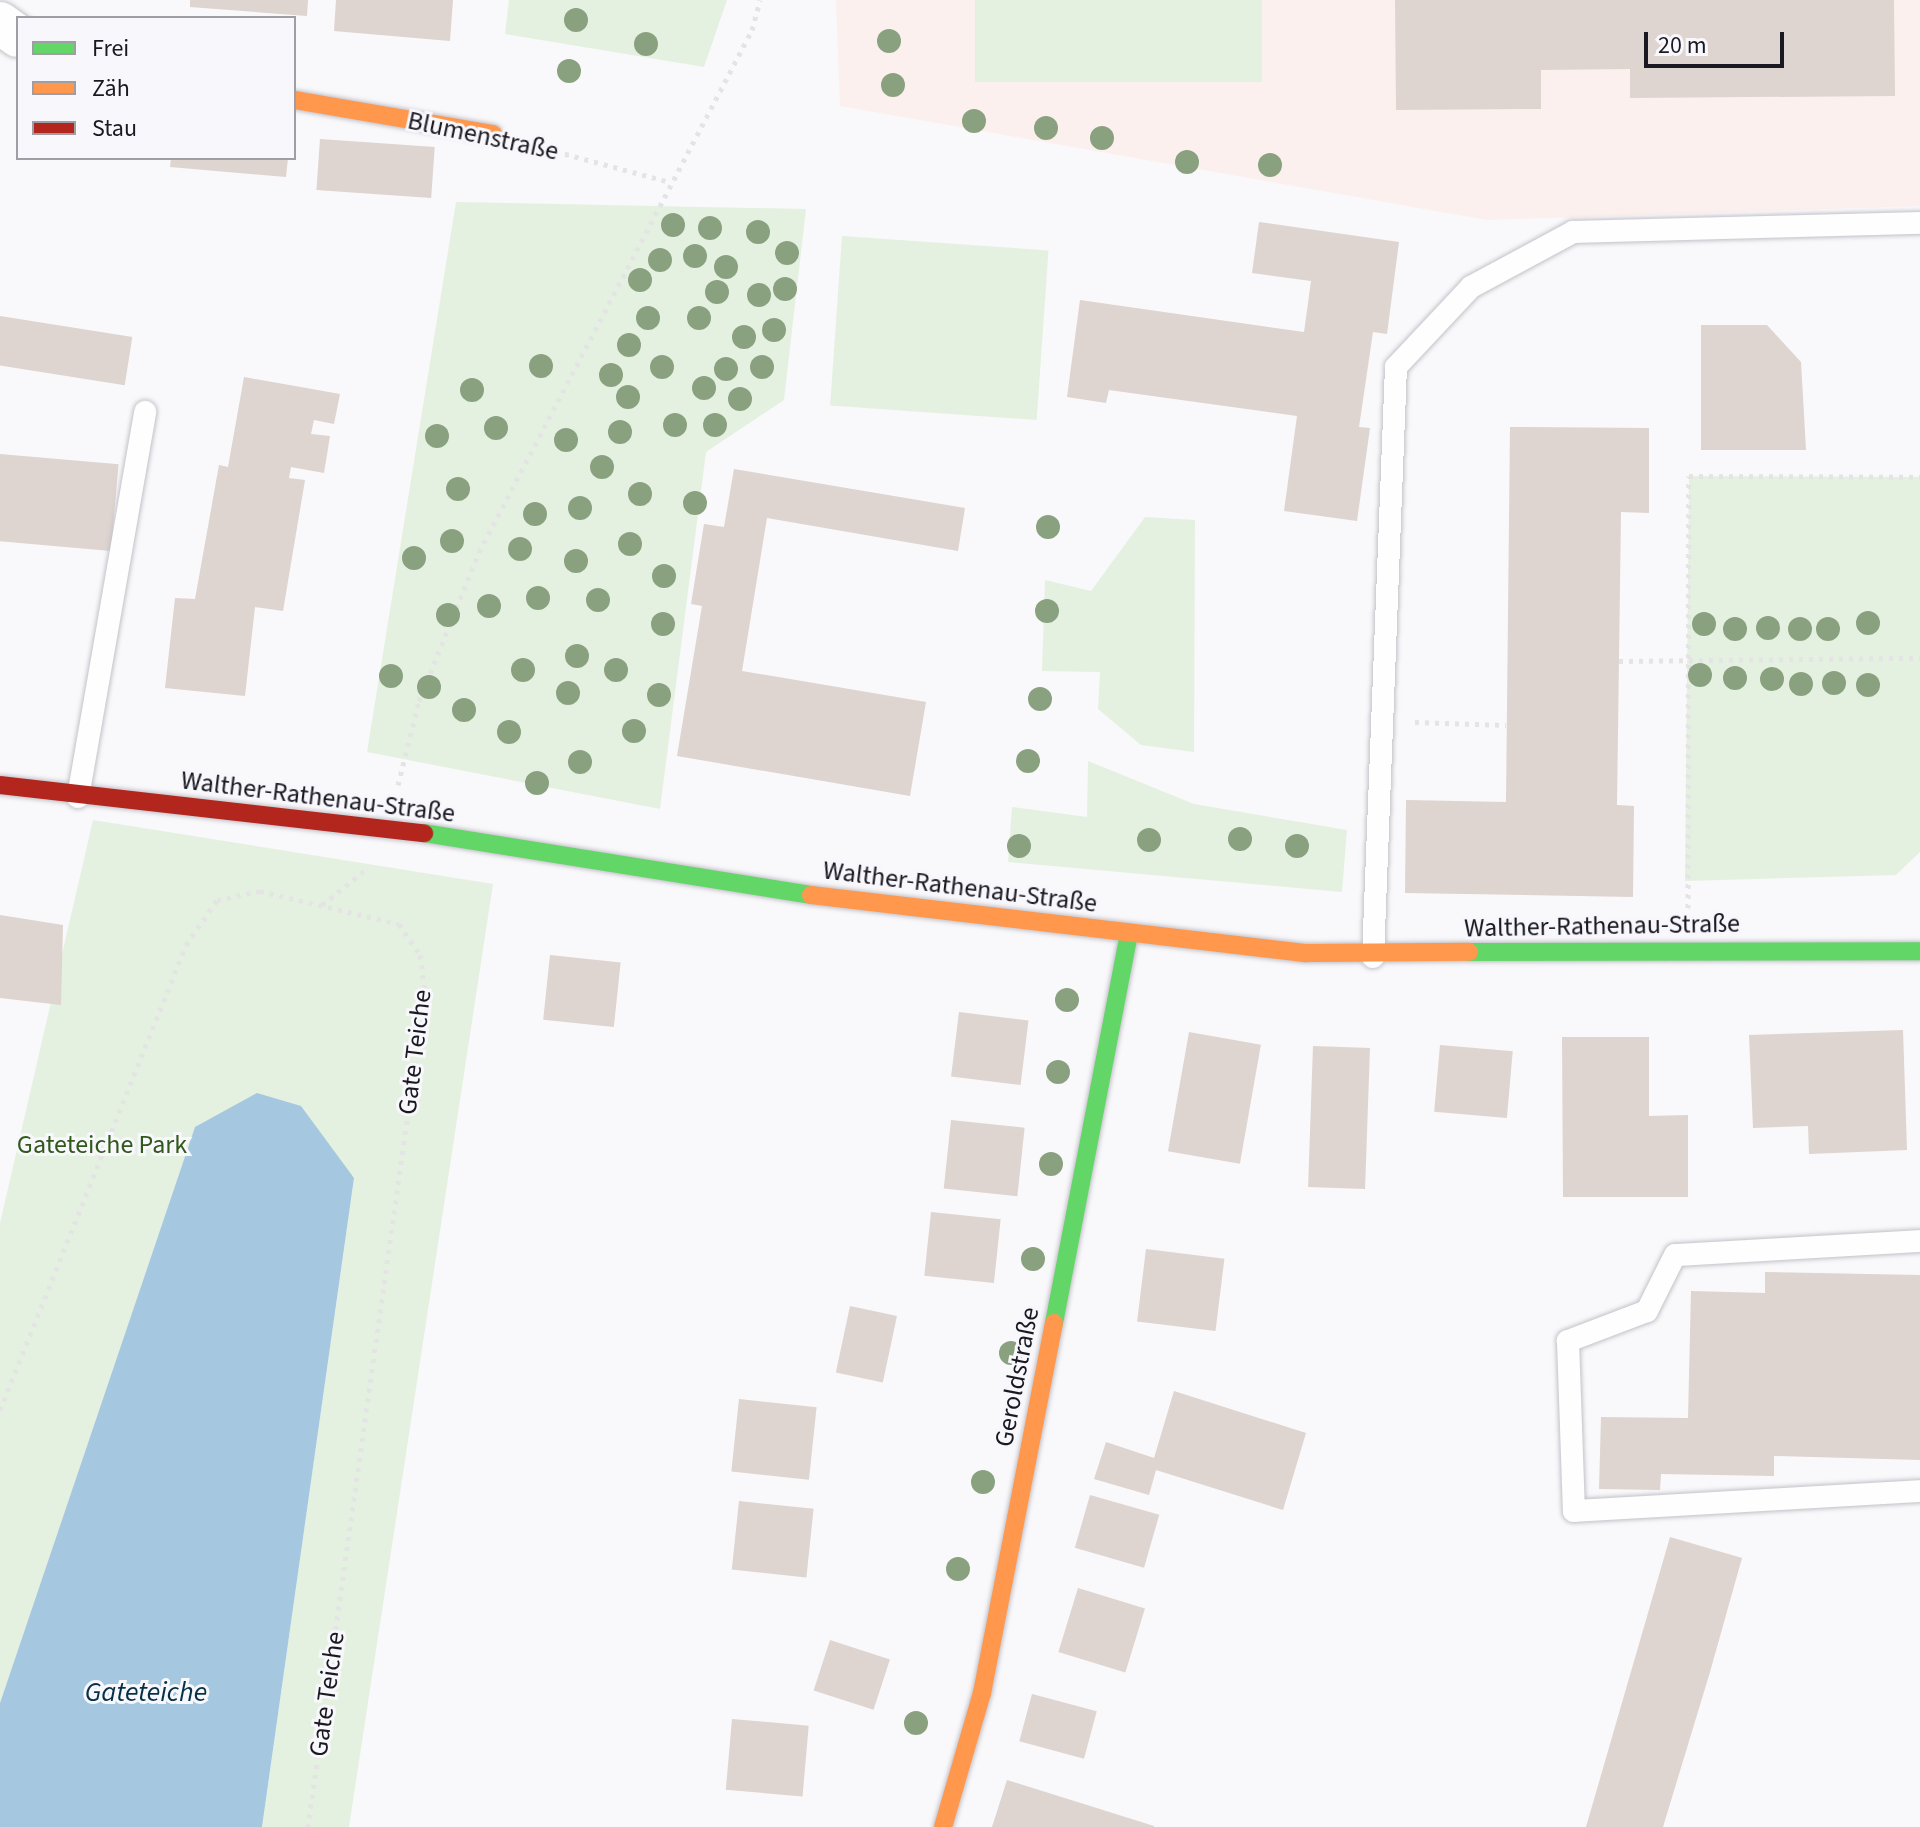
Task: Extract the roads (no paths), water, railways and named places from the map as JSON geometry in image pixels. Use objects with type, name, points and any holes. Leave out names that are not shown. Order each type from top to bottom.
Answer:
[{"type":"street","name":"Blumenstraße","points":[[296,100],[493,134]]},
{"type":"street","name":"Walther-Rathenau-Straße","points":[[0,785],[78,797],[387,827],[837,899],[1129,934],[1373,957],[1688,949],[1920,951]]},
{"type":"street","name":"Geroldstraße","points":[[943,1827],[982,1693],[1129,934]]},
{"type":"lane","points":[[1373,957],[1396,367],[1471,287],[1573,232],[1920,223]]},
{"type":"lane","points":[[78,797],[145,412]]},
{"type":"lane","points":[[1920,1241],[1675,1255],[1647,1311],[1568,1341],[1574,1511],[1920,1491]]},
{"type":"water","name":"Gateteiche","points":[[257,1093],[301,1106],[354,1178],[262,1827],[0,1827],[0,1703],[195,1127]]},
{"type":"park label","name":"Gateteiche Park","points":[[102,1145]]}]
